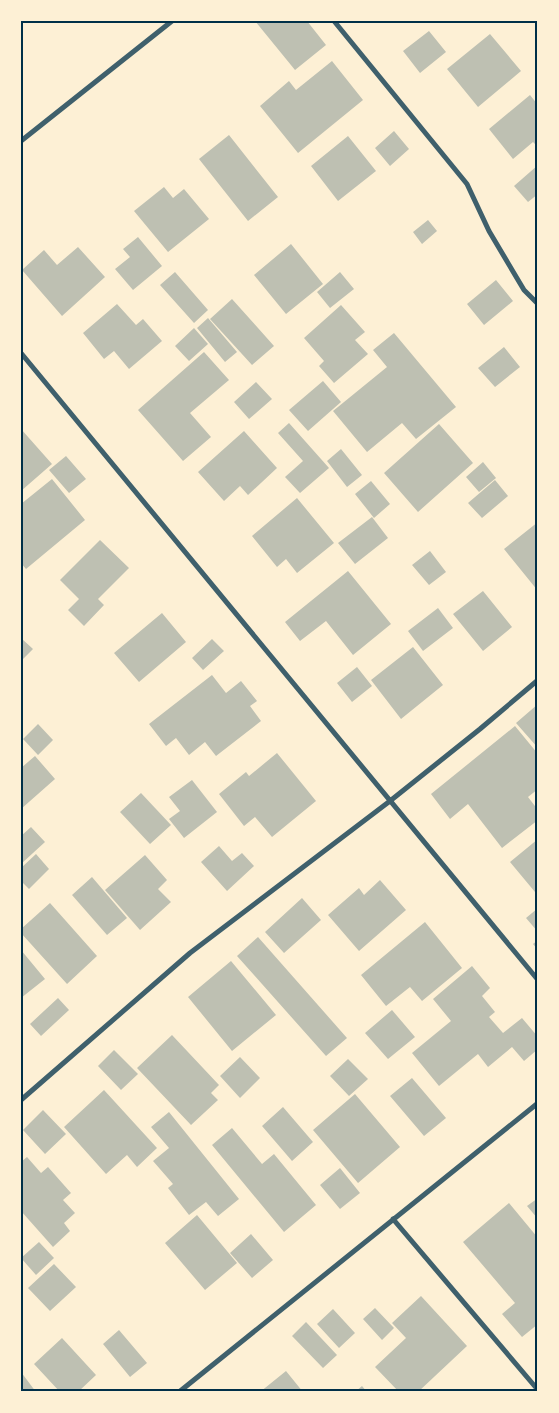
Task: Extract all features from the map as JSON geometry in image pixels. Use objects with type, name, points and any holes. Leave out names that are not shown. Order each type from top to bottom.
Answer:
[{"type":"street","points":[[21,140],[172,21]]},
{"type":"street","points":[[334,21],[467,184],[489,230],[524,290],[538,304]]},
{"type":"street","points":[[21,353],[538,980]]},
{"type":"street","points":[[21,1100],[190,953],[390,801],[538,680]]},
{"type":"street","points":[[182,1391],[393,1218],[538,1103]]},
{"type":"street","points":[[393,1218],[538,1390]]},
{"type":"building","points":[[255,21],[307,21],[326,45],[295,70]]},
{"type":"building","points":[[429,31],[446,52],[420,73],[403,51]]},
{"type":"building","points":[[490,34],[521,71],[478,107],[447,69]]},
{"type":"building","points":[[332,61],[363,100],[298,153],[260,106],[289,81],[296,90]]},
{"type":"building","points":[[530,95],[538,105],[538,147],[533,142],[513,159],[489,129]]},
{"type":"building","points":[[394,131],[409,149],[390,166],[375,148]]},
{"type":"building","points":[[229,135],[278,197],[248,221],[199,159]]},
{"type":"building","points":[[348,136],[376,171],[338,201],[311,166]]},
{"type":"building","points":[[538,165],[538,194],[528,202],[514,186]]},
{"type":"building","points":[[164,187],[173,198],[184,189],[209,219],[168,252],[134,211]]},
{"type":"building","points":[[428,220],[437,231],[422,244],[413,232]]},
{"type":"building","points":[[138,237],[162,266],[133,290],[115,269],[130,257],[123,249]]},
{"type":"building","points":[[291,244],[323,284],[286,314],[254,275]]},
{"type":"building","points":[[78,247],[105,277],[62,316],[22,270],[44,250],[57,265]]},
{"type":"building","points":[[175,272],[208,310],[194,323],[160,285]]},
{"type":"building","points":[[340,272],[354,289],[330,308],[317,292]]},
{"type":"building","points":[[496,280],[513,301],[484,325],[467,304]]},
{"type":"building","points":[[232,299],[274,346],[252,365],[210,319]]},
{"type":"building","points":[[117,304],[136,325],[143,319],[162,341],[129,369],[114,351],[104,359],[83,333]]},
{"type":"building","points":[[341,305],[365,332],[355,340],[368,354],[334,383],[319,366],[324,361],[304,338]]},
{"type":"building","points":[[208,318],[237,352],[225,362],[197,328]]},
{"type":"building","points":[[194,328],[208,344],[189,361],[175,346]]},
{"type":"building","points":[[394,333],[456,407],[416,439],[402,423],[367,452],[333,411],[387,367],[373,350]]},
{"type":"building","points":[[504,347],[520,367],[495,387],[478,368]]},
{"type":"building","points":[[204,352],[229,380],[190,413],[211,437],[183,461],[138,410]]},
{"type":"building","points":[[323,381],[341,402],[308,431],[289,410]]},
{"type":"building","points":[[256,382],[272,399],[249,419],[234,402]]},
{"type":"building","points":[[289,423],[329,468],[300,493],[285,477],[303,461],[278,433]]},
{"type":"building","points":[[439,424],[473,463],[418,512],[384,473]]},
{"type":"building","points":[[21,429],[52,464],[21,491]]},
{"type":"building","points":[[244,431],[277,468],[248,495],[240,486],[224,501],[198,472]]},
{"type":"building","points":[[341,449],[362,475],[347,487],[327,461]]},
{"type":"building","points":[[66,456],[86,479],[69,493],[49,470]]},
{"type":"building","points":[[483,462],[496,478],[479,492],[466,477]]},
{"type":"building","points":[[52,479],[85,520],[26,569],[21,563],[21,504]]},
{"type":"building","points":[[495,480],[508,496],[482,518],[468,503]]},
{"type":"building","points":[[371,481],[390,504],[374,518],[355,494]]},
{"type":"building","points":[[297,498],[334,543],[297,573],[286,559],[277,567],[252,536]]},
{"type":"building","points":[[372,517],[388,538],[355,564],[338,543]]},
{"type":"building","points":[[538,522],[538,591],[504,549]]},
{"type":"building","points":[[100,540],[129,568],[98,599],[104,605],[84,626],[68,610],[79,599],[60,580]]},
{"type":"building","points":[[430,551],[446,572],[429,585],[412,565]]},
{"type":"building","points":[[348,571],[391,624],[353,655],[326,621],[300,641],[285,622]]},
{"type":"building","points":[[483,591],[512,627],[483,651],[453,614]]},
{"type":"building","points":[[438,608],[453,628],[423,651],[408,631]]},
{"type":"building","points":[[162,613],[186,642],[139,682],[114,653]]},
{"type":"building","points":[[21,638],[33,649],[21,661]]},
{"type":"building","points":[[212,639],[224,651],[203,670],[192,658]]},
{"type":"building","points":[[413,647],[443,685],[401,719],[371,680]]},
{"type":"building","points":[[357,667],[372,686],[352,702],[337,683]]},
{"type":"building","points":[[212,675],[226,693],[241,681],[257,701],[250,706],[261,721],[216,756],[205,742],[189,755],[176,738],[166,746],[149,724]]},
{"type":"building","points":[[538,704],[538,748],[516,723]]},
{"type":"building","points":[[38,724],[53,740],[38,755],[23,739]]},
{"type":"building","points":[[515,726],[538,754],[538,789],[528,797],[538,810],[538,820],[502,848],[468,804],[450,819],[431,794]]},
{"type":"building","points":[[277,753],[316,801],[272,837],[255,817],[244,826],[219,794],[246,772],[249,776]]},
{"type":"building","points":[[35,756],[55,779],[21,809],[21,768]]},
{"type":"building","points":[[192,780],[217,812],[184,838],[169,819],[180,811],[169,797]]},
{"type":"building","points":[[141,793],[171,825],[150,844],[120,812]]},
{"type":"building","points":[[31,827],[45,842],[21,864],[21,836]]},
{"type":"building","points":[[538,839],[538,889],[535,892],[510,862]]},
{"type":"building","points":[[219,846],[232,861],[242,853],[254,866],[227,891],[201,862]]},
{"type":"building","points":[[36,854],[49,869],[29,889],[21,881],[21,868]]},
{"type":"building","points":[[145,855],[167,880],[158,889],[171,902],[140,930],[105,890]]},
{"type":"building","points":[[92,877],[127,918],[107,935],[72,895]]},
{"type":"building","points":[[380,880],[406,910],[359,951],[328,915],[359,888],[364,895]]},
{"type":"building","points":[[302,898],[321,920],[284,953],[265,932]]},
{"type":"building","points":[[50,903],[97,956],[67,984],[21,933],[21,929]]},
{"type":"building","points":[[538,908],[538,932],[526,918]]},
{"type":"building","points":[[425,922],[462,968],[422,1001],[410,987],[386,1006],[361,975]]},
{"type":"building","points":[[258,937],[347,1038],[326,1056],[237,956]]},
{"type":"building","points":[[538,940],[538,950],[533,944]]},
{"type":"building","points":[[21,950],[45,979],[21,998]]},
{"type":"building","points":[[231,961],[276,1015],[232,1051],[188,997]]},
{"type":"building","points":[[472,966],[490,988],[482,996],[495,1012],[489,1017],[503,1033],[522,1018],[538,1037],[538,1049],[524,1061],[512,1047],[488,1067],[478,1054],[439,1086],[412,1053],[451,1021],[433,999]]},
{"type":"building","points":[[58,998],[69,1010],[41,1036],[30,1024]]},
{"type":"building","points":[[392,1010],[415,1037],[388,1059],[365,1033]]},
{"type":"building","points":[[172,1035],[219,1085],[211,1093],[218,1100],[191,1125],[137,1068]]},
{"type":"building","points":[[114,1050],[138,1074],[121,1090],[98,1066]]},
{"type":"building","points":[[240,1057],[260,1078],[240,1098],[220,1076]]},
{"type":"building","points":[[348,1059],[368,1079],[349,1096],[330,1076]]},
{"type":"building","points":[[412,1078],[446,1118],[424,1136],[390,1096]]},
{"type":"building","points":[[104,1090],[157,1148],[137,1167],[127,1155],[106,1174],[64,1127]]},
{"type":"building","points":[[355,1094],[400,1147],[358,1183],[313,1130]]},
{"type":"building","points":[[283,1107],[313,1142],[292,1161],[262,1126]]},
{"type":"building","points":[[43,1110],[66,1134],[45,1154],[23,1130]]},
{"type":"building","points":[[169,1112],[239,1199],[218,1216],[206,1202],[189,1215],[168,1188],[173,1184],[153,1161],[169,1148],[151,1127]]},
{"type":"building","points":[[232,1128],[262,1164],[274,1154],[316,1205],[284,1232],[212,1145]]},
{"type":"building","points":[[27,1157],[41,1173],[48,1167],[71,1193],[63,1200],[75,1213],[64,1223],[70,1231],[53,1247],[21,1211],[21,1162]]},
{"type":"building","points":[[340,1168],[360,1193],[340,1209],[320,1185]]},
{"type":"building","points":[[538,1198],[538,1219],[527,1206]]},
{"type":"building","points":[[509,1203],[538,1238],[538,1285],[535,1287],[538,1290],[538,1324],[522,1337],[502,1314],[515,1303],[463,1242]]},
{"type":"building","points":[[197,1215],[237,1263],[205,1290],[165,1243]]},
{"type":"building","points":[[251,1234],[273,1260],[252,1278],[230,1253]]},
{"type":"building","points":[[39,1242],[54,1258],[36,1275],[21,1258]]},
{"type":"building","points":[[54,1264],[76,1287],[50,1311],[28,1288]]},
{"type":"building","points":[[421,1296],[467,1346],[418,1392],[399,1392],[375,1367],[406,1338],[392,1323]]},
{"type":"building","points":[[375,1308],[394,1328],[382,1340],[363,1319]]},
{"type":"building","points":[[333,1309],[355,1333],[339,1348],[317,1324]]},
{"type":"building","points":[[306,1322],[337,1355],[323,1368],[292,1336]]},
{"type":"building","points":[[119,1330],[147,1363],[130,1377],[103,1344]]},
{"type":"building","points":[[62,1338],[96,1375],[78,1392],[60,1392],[34,1364]]},
{"type":"building","points":[[286,1371],[303,1392],[260,1392]]},
{"type":"building","points":[[21,1372],[36,1392],[21,1392]]},
{"type":"building","points":[[362,1386],[367,1392],[355,1392]]}]
